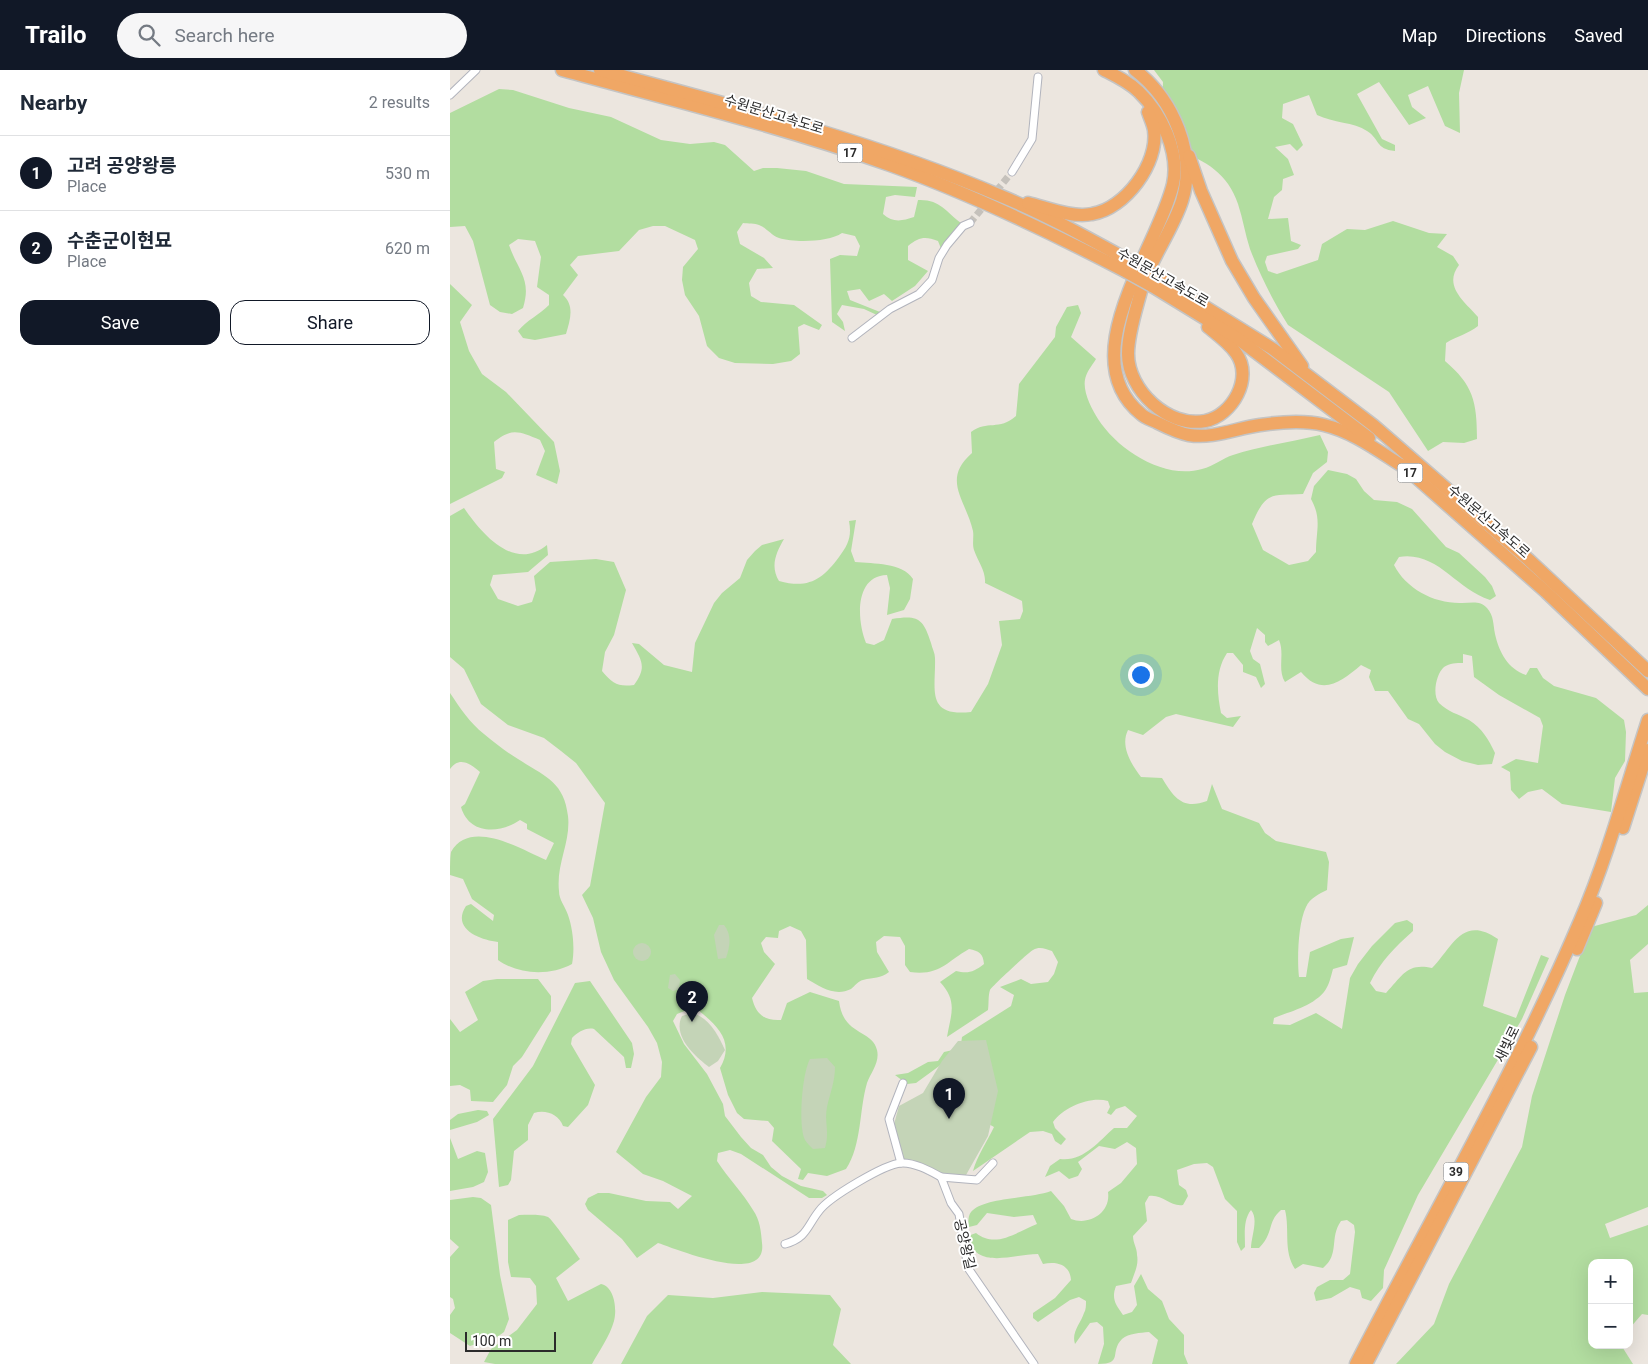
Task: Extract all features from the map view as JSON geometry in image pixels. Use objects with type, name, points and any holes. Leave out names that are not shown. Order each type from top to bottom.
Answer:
[{"type":"highway","name":"수원문산고속도로","points":[[562,70],[714,112],[889,165],[981,201],[1127,266]]},
{"type":"highway","name":"수원문산고속도로","points":[[600,70],[803,127],[911,162],[1003,196],[1154,282],[1218,313],[1308,374],[1386,437],[1515,548],[1648,671]]},
{"type":"highway","points":[[1104,70],[1139,91],[1155,111],[1169,139],[1175,167],[1173,184],[1164,210],[1131,283],[1123,308],[1116,343],[1115,370],[1123,394],[1141,415],[1172,430],[1190,435],[1219,434],[1260,425],[1300,422],[1324,425],[1357,438],[1407,469]]},
{"type":"highway","points":[[1135,70],[1157,90],[1171,112],[1232,261],[1254,298],[1308,374]]},
{"type":"highway","points":[[1003,196],[1070,214],[1092,214],[1119,202],[1142,176],[1154,146],[1154,130],[1146,108],[1130,85]]},
{"type":"highway","points":[[1181,138],[1186,176],[1182,201],[1142,288],[1128,354],[1135,383],[1150,402],[1184,420],[1205,421],[1222,413],[1236,400],[1242,384],[1242,367],[1237,354],[1184,305]]},
{"type":"highway","name":"수원문산고속도로","points":[[1154,282],[1184,305],[1237,338],[1343,417],[1407,469],[1546,592],[1647,688]]},
{"type":"highway","name":"새빛로","points":[[1356,1364],[1588,924],[1629,797],[1647,724]]},
{"type":"highway","name":"새빛로","points":[[1629,797],[1648,750]]},
{"type":"highway","name":"새빛로","points":[[1366,1364],[1512,1088],[1564,968]]},
{"type":"street","points":[[450,95],[476,70]]},
{"type":"street","points":[[1012,172],[1032,139],[1038,77]]},
{"type":"street","points":[[852,338],[890,309],[919,294],[932,280],[939,258],[947,245],[963,226],[970,223]]},
{"type":"street","points":[[901,1163],[889,1119],[903,1083]]},
{"type":"street","points":[[784,1244],[803,1236],[820,1209],[856,1182],[901,1163],[919,1167],[941,1177],[977,1180],[993,1163]]},
{"type":"street","name":"공양왕길","points":[[941,1177],[950,1203],[959,1214],[968,1268],[1034,1364]]},
{"type":"green space","points":[[1154,70],[1464,70],[1459,93],[1460,133],[1445,126],[1428,86],[1408,95],[1412,107],[1426,118],[1409,125],[1379,82],[1357,94],[1382,139],[1395,145],[1395,151],[1381,146],[1371,134],[1362,128],[1317,115],[1309,95],[1283,104],[1282,118],[1293,124],[1303,145],[1297,151],[1290,144],[1275,147],[1288,159],[1294,175],[1283,179],[1282,190],[1274,197],[1268,219],[1288,218],[1291,241],[1301,245],[1298,249],[1267,256],[1265,262],[1268,271],[1277,274],[1318,260],[1322,244],[1347,229],[1365,230],[1393,221],[1429,233],[1447,234],[1437,247],[1453,256],[1459,265],[1453,280],[1454,286],[1457,293],[1478,317],[1478,326],[1446,343],[1445,361],[1462,378],[1472,395],[1476,414],[1477,439],[1464,443],[1443,442],[1428,451],[1389,392],[1288,325],[1262,278],[1254,259],[1234,193],[1222,176],[1215,170],[1197,159],[1177,151],[1162,116],[1163,82]]},
{"type":"green space","points":[[499,89],[513,90],[569,108],[611,117],[661,140],[690,144],[714,142],[725,145],[754,171],[763,168],[777,168],[806,171],[844,184],[917,187],[915,197],[895,195],[886,197],[883,214],[890,219],[898,220],[914,217],[918,200],[926,200],[942,207],[961,223],[942,251],[938,241],[929,238],[919,239],[908,246],[908,260],[928,271],[915,286],[892,301],[884,294],[869,301],[860,289],[847,291],[850,300],[880,312],[877,315],[864,309],[842,305],[837,314],[843,322],[845,331],[832,322],[830,259],[840,255],[857,256],[860,246],[855,236],[842,233],[821,240],[794,241],[779,238],[757,224],[743,223],[737,232],[740,244],[764,258],[773,268],[757,269],[749,283],[751,296],[761,302],[794,305],[822,325],[819,330],[804,324],[798,327],[800,354],[791,361],[773,364],[735,363],[719,358],[707,346],[699,316],[685,295],[682,280],[683,267],[698,249],[695,240],[665,226],[653,226],[639,230],[619,251],[578,256],[570,265],[578,275],[563,295],[567,299],[570,308],[570,318],[566,334],[535,340],[523,338],[518,331],[549,305],[549,295],[537,287],[541,257],[535,241],[518,239],[509,245],[523,275],[526,290],[523,308],[512,314],[500,312],[490,305],[473,241],[465,226],[450,227],[450,113]]},
{"type":"green space","points":[[450,284],[472,305],[460,322],[469,351],[482,374],[506,392],[554,442],[560,471],[557,484],[536,475],[545,451],[540,440],[516,432],[506,434],[494,442],[496,469],[505,472],[502,478],[450,504]]},
{"type":"green space","points":[[1078,305],[1081,313],[1071,337],[1096,359],[1086,376],[1085,387],[1088,398],[1095,415],[1117,441],[1143,460],[1173,470],[1187,471],[1206,468],[1229,456],[1320,435],[1328,452],[1327,462],[1313,473],[1303,494],[1271,497],[1266,500],[1257,513],[1252,524],[1263,550],[1289,565],[1308,561],[1316,552],[1318,525],[1311,499],[1314,486],[1328,470],[1347,474],[1356,479],[1364,491],[1374,500],[1397,502],[1412,509],[1446,547],[1459,553],[1485,577],[1492,586],[1496,596],[1490,600],[1478,595],[1436,565],[1425,560],[1413,557],[1399,557],[1394,565],[1406,581],[1432,598],[1452,603],[1475,602],[1484,605],[1492,617],[1495,634],[1502,653],[1514,669],[1526,675],[1530,668],[1537,668],[1543,678],[1554,686],[1596,698],[1624,720],[1626,732],[1625,761],[1615,778],[1611,812],[1562,804],[1542,789],[1528,792],[1519,799],[1511,790],[1510,772],[1501,767],[1516,759],[1538,763],[1543,726],[1540,718],[1499,695],[1474,677],[1472,656],[1463,654],[1463,663],[1455,663],[1444,667],[1437,679],[1435,690],[1437,699],[1442,706],[1474,723],[1488,739],[1495,753],[1492,764],[1478,765],[1462,761],[1445,752],[1435,744],[1419,724],[1408,719],[1388,691],[1375,691],[1369,677],[1371,670],[1361,665],[1346,677],[1331,684],[1316,684],[1301,672],[1285,682],[1282,672],[1281,645],[1279,640],[1268,646],[1265,642],[1265,635],[1257,628],[1250,651],[1253,659],[1260,664],[1265,684],[1261,688],[1256,677],[1243,672],[1243,665],[1233,653],[1227,653],[1220,667],[1218,690],[1221,713],[1227,718],[1241,716],[1233,727],[1176,714],[1166,717],[1143,735],[1128,730],[1125,742],[1126,748],[1130,761],[1141,777],[1162,778],[1175,796],[1185,803],[1192,804],[1207,801],[1212,784],[1222,809],[1259,823],[1265,833],[1276,841],[1326,852],[1329,862],[1327,890],[1310,901],[1301,922],[1298,952],[1299,977],[1306,977],[1310,952],[1341,939],[1354,937],[1347,965],[1333,969],[1327,987],[1319,997],[1300,1008],[1274,1018],[1273,1024],[1290,1025],[1316,1013],[1342,1029],[1350,978],[1358,964],[1372,946],[1395,923],[1407,920],[1413,924],[1413,931],[1389,955],[1374,975],[1370,983],[1376,991],[1386,993],[1401,976],[1411,969],[1417,967],[1432,968],[1452,943],[1467,932],[1475,930],[1486,932],[1498,939],[1483,1006],[1516,1018],[1541,955],[1549,958],[1522,1019],[1418,1195],[1384,1270],[1383,1288],[1371,1301],[1362,1298],[1360,1290],[1350,1287],[1331,1298],[1316,1301],[1314,1293],[1317,1287],[1330,1280],[1343,1280],[1350,1274],[1355,1232],[1354,1225],[1347,1220],[1341,1221],[1337,1227],[1331,1257],[1323,1268],[1303,1264],[1295,1269],[1289,1255],[1285,1210],[1281,1210],[1277,1214],[1264,1243],[1259,1248],[1251,1248],[1255,1223],[1251,1210],[1246,1223],[1245,1247],[1241,1251],[1237,1242],[1237,1211],[1225,1199],[1213,1167],[1207,1163],[1194,1164],[1177,1170],[1179,1185],[1186,1190],[1188,1196],[1183,1205],[1149,1196],[1145,1203],[1147,1221],[1133,1236],[1137,1259],[1135,1273],[1131,1283],[1116,1286],[1114,1298],[1116,1305],[1123,1315],[1132,1312],[1137,1305],[1134,1286],[1141,1274],[1148,1289],[1162,1301],[1169,1319],[1184,1335],[1184,1354],[1188,1364],[1152,1364],[1158,1340],[1149,1332],[1125,1337],[1116,1348],[1114,1360],[1098,1364],[1104,1344],[1103,1327],[1097,1322],[1090,1323],[1075,1344],[1074,1340],[1075,1332],[1085,1310],[1086,1301],[1079,1297],[1070,1300],[1038,1322],[1033,1318],[1033,1313],[1055,1298],[1071,1280],[1065,1267],[1053,1263],[1043,1264],[1038,1254],[1007,1258],[986,1257],[978,1254],[972,1247],[968,1236],[976,1233],[984,1238],[1006,1238],[1037,1224],[1033,1215],[1014,1217],[987,1213],[977,1225],[969,1227],[968,1219],[971,1212],[977,1207],[996,1201],[1051,1191],[1064,1206],[1071,1219],[1085,1221],[1097,1216],[1106,1206],[1108,1192],[1121,1183],[1137,1164],[1136,1148],[1127,1142],[1115,1149],[1099,1146],[1078,1162],[1082,1169],[1078,1176],[1069,1179],[1059,1171],[1045,1177],[1050,1166],[1060,1159],[1068,1159],[1083,1154],[1114,1128],[1127,1128],[1137,1116],[1125,1106],[1116,1109],[1111,1115],[1107,1113],[1110,1107],[1108,1101],[1086,1101],[1070,1107],[1053,1122],[1055,1128],[1066,1139],[1061,1145],[1055,1141],[1052,1134],[1043,1131],[1030,1132],[973,1171],[994,1127],[976,1117],[942,1064],[916,1083],[907,1084],[895,1075],[908,1073],[928,1062],[938,1061],[944,1052],[953,1050],[961,1044],[962,1037],[1011,1006],[1014,995],[1000,987],[1021,979],[1031,984],[1048,982],[1054,974],[1058,962],[1052,951],[1042,948],[1030,952],[990,990],[988,1010],[947,1037],[952,1008],[949,995],[940,982],[956,971],[971,972],[984,964],[983,957],[978,952],[969,949],[936,970],[920,973],[910,972],[905,965],[905,946],[900,937],[884,936],[876,942],[877,952],[889,972],[880,977],[858,982],[851,989],[839,992],[828,990],[807,979],[806,940],[801,931],[790,926],[779,931],[778,938],[766,937],[761,943],[764,952],[775,964],[752,998],[758,1012],[765,1018],[781,1020],[787,1003],[810,992],[839,1001],[846,1020],[851,1026],[870,1038],[877,1050],[875,1067],[864,1093],[858,1138],[851,1160],[846,1169],[827,1176],[808,1173],[803,1180],[798,1179],[801,1169],[772,1141],[774,1128],[768,1121],[744,1119],[737,1113],[728,1095],[720,1068],[726,1050],[725,1042],[718,1029],[698,1010],[687,1010],[677,1014],[673,1021],[684,1044],[707,1074],[723,1104],[725,1116],[741,1137],[751,1148],[763,1155],[771,1167],[782,1176],[801,1186],[823,1191],[827,1195],[822,1198],[809,1198],[741,1154],[730,1150],[718,1153],[717,1161],[745,1198],[757,1218],[761,1230],[760,1256],[751,1262],[736,1264],[719,1262],[658,1243],[637,1258],[622,1239],[588,1210],[585,1204],[588,1198],[598,1193],[609,1193],[646,1201],[670,1202],[678,1209],[692,1196],[663,1181],[643,1174],[616,1152],[646,1097],[661,1077],[662,1062],[657,1043],[648,1027],[614,980],[601,952],[593,918],[582,895],[590,886],[605,803],[576,763],[561,751],[544,738],[508,725],[481,704],[464,669],[450,657],[450,516],[464,508],[489,538],[511,552],[523,554],[535,552],[547,545],[548,555],[528,572],[493,575],[490,585],[498,599],[518,606],[532,602],[536,590],[534,576],[550,562],[596,559],[614,562],[626,590],[614,635],[605,652],[602,671],[609,679],[620,685],[634,685],[641,673],[642,664],[632,643],[639,644],[664,665],[692,672],[695,643],[714,603],[722,593],[740,578],[747,560],[762,545],[784,539],[775,560],[775,570],[779,581],[798,584],[806,583],[820,577],[833,565],[845,549],[848,541],[850,532],[849,521],[856,520],[851,551],[855,562],[887,565],[902,569],[913,579],[910,599],[904,610],[887,615],[890,588],[887,575],[876,577],[863,591],[860,612],[866,643],[874,645],[884,640],[892,619],[914,618],[918,620],[925,628],[935,654],[935,690],[936,698],[940,705],[946,710],[971,712],[988,684],[1002,645],[999,621],[1020,619],[1023,611],[1022,601],[985,583],[983,570],[973,548],[973,531],[970,520],[958,491],[958,472],[972,453],[971,432],[977,428],[1010,421],[1016,416],[1019,384],[1055,337],[1056,327],[1067,307]]},
{"type":"green space","points":[[450,693],[479,730],[505,750],[544,775],[557,787],[566,804],[568,826],[560,872],[559,891],[570,921],[573,958],[572,964],[563,968],[554,971],[535,972],[515,969],[506,965],[498,960],[498,942],[476,936],[465,927],[462,921],[462,914],[466,906],[471,904],[493,921],[494,915],[472,899],[463,879],[450,875],[451,852],[460,842],[470,837],[496,839],[546,860],[554,843],[527,829],[527,824],[520,820],[503,828],[486,829],[471,823],[465,816],[461,807],[465,804],[480,772],[469,764],[461,762],[450,769]]},
{"type":"green space","points":[[1648,905],[1648,944],[1630,960],[1634,993],[1648,992],[1648,1207],[1605,1224],[1610,1238],[1648,1225],[1648,1315],[1642,1314],[1633,1324],[1633,1259],[1588,1259],[1588,1349],[1624,1349],[1633,1364],[1396,1364],[1434,1324],[1449,1284],[1522,1147],[1532,1096],[1565,995],[1591,927],[1636,915]]},
{"type":"green space","points":[[719,925],[724,925],[727,929],[730,941],[726,958],[718,959],[714,935]]},
{"type":"green space","points":[[642,943],[648,946],[651,952],[648,958],[642,961],[636,958],[633,952],[636,946]]},
{"type":"green space","points":[[675,974],[680,980],[679,989],[673,991],[668,988],[670,975]]},
{"type":"green space","points":[[538,979],[551,996],[551,1011],[522,1057],[513,1066],[507,1085],[493,1102],[471,1101],[470,1090],[460,1085],[450,1086],[450,1019],[460,1032],[478,1020],[465,992],[483,981]]},
{"type":"green space","points":[[590,981],[632,1043],[634,1054],[631,1068],[626,1068],[624,1057],[594,1029],[585,1029],[574,1036],[571,1044],[595,1085],[588,1105],[568,1127],[563,1126],[558,1118],[547,1112],[534,1113],[528,1125],[528,1140],[514,1151],[511,1180],[508,1185],[499,1187],[493,1119],[533,1066],[575,983]]},
{"type":"green space","points":[[692,1013],[703,1018],[708,1023],[725,1050],[718,1061],[709,1067],[697,1057],[682,1038],[680,1023],[682,1016]]},
{"type":"green space","points":[[986,1040],[998,1091],[988,1136],[966,1175],[934,1173],[904,1162],[893,1128],[899,1106],[923,1093],[942,1061],[958,1041]]},
{"type":"green space","points":[[827,1058],[835,1067],[835,1072],[826,1112],[826,1142],[825,1148],[813,1149],[805,1140],[803,1133],[801,1112],[803,1087],[810,1059]]},
{"type":"green space","points":[[478,1110],[487,1111],[489,1115],[477,1122],[450,1130],[450,1120],[458,1114]]},
{"type":"green space","points":[[450,1138],[458,1159],[477,1151],[485,1153],[488,1172],[484,1182],[473,1187],[450,1191]]},
{"type":"green space","points":[[473,1197],[481,1198],[491,1205],[500,1275],[509,1319],[504,1332],[497,1337],[470,1346],[450,1333],[450,1315],[455,1308],[453,1299],[450,1297],[450,1257],[459,1247],[450,1239],[450,1200]]},
{"type":"green space","points":[[519,1215],[548,1217],[580,1259],[556,1278],[568,1301],[601,1284],[606,1286],[612,1294],[615,1305],[614,1321],[607,1338],[592,1364],[495,1364],[484,1362],[491,1349],[517,1330],[537,1304],[536,1286],[530,1278],[511,1277],[508,1262],[508,1220]]},
{"type":"green space","points":[[762,1292],[830,1295],[841,1309],[833,1345],[851,1364],[621,1364],[647,1316],[668,1295],[713,1298]]},
{"type":"tunnel","points":[[970,223],[1012,172]]},
{"type":"place","name":"수춘군이현묘","points":[[692,1022]]},
{"type":"place","name":"고려 공양왕릉","points":[[949,1119]]}]
